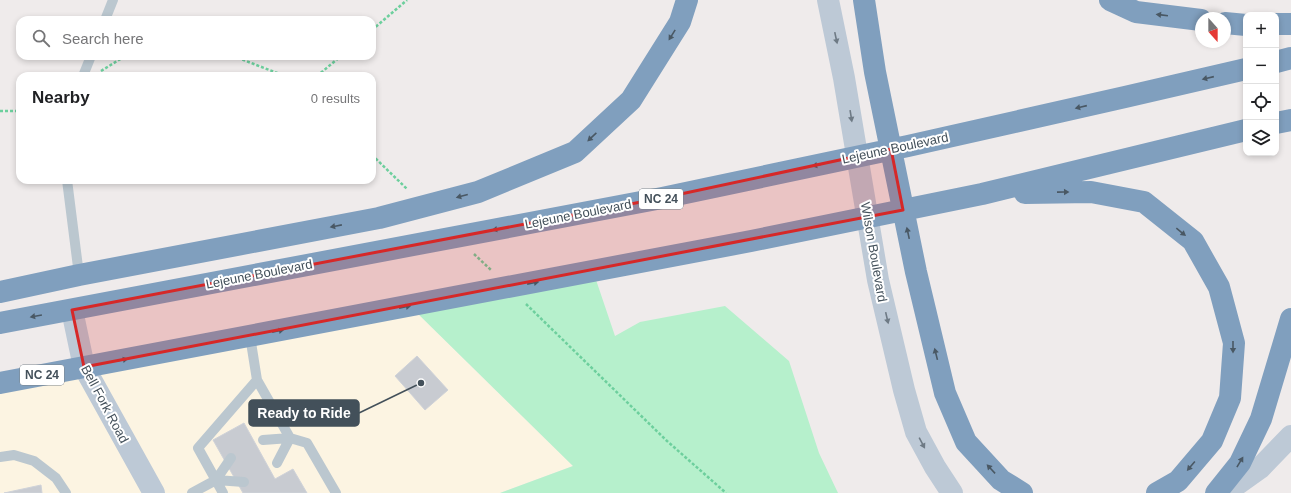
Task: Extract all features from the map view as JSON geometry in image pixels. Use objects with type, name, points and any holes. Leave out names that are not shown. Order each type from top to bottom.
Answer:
[{"type":"highway","points":[[0,292],[79,275],[379,218],[478,192],[575,152],[631,100],[680,22],[687,0]]},
{"type":"highway","points":[[864,0],[875,72],[916,272],[945,393],[966,442],[1001,480],[1022,493]]},
{"type":"highway","points":[[1110,0],[1136,12],[1195,19]]},
{"type":"highway","points":[[1231,24],[1243,25]]},
{"type":"highway","points":[[1279,24],[1291,24]]},
{"type":"highway","points":[[1279,61],[1291,58]]},
{"type":"highway","name":"Lejeune Boulevard","points":[[0,323],[662,198],[908,146],[1243,70]]},
{"type":"highway","points":[[1279,122],[1291,120]]},
{"type":"highway","name":"NC 24","points":[[0,383],[751,241],[982,194],[1243,131]]},
{"type":"highway","points":[[982,194],[1091,192],[1144,202],[1193,241],[1219,286],[1234,343],[1230,398],[1212,441],[1178,481],[1157,493]]},
{"type":"highway","points":[[1216,493],[1240,463],[1261,419],[1291,319]]},
{"type":"main road","name":"Wilson Boulevard","points":[[828,0],[844,78],[878,280],[904,390],[916,432],[935,467],[952,493]]},
{"type":"main road","name":"Bell Fork Road","points":[[72,310],[84,367],[154,493]]},
{"type":"main road","points":[[1225,493],[1260,468],[1291,436]]},
{"type":"lane","points":[[107,16],[113,0]]},
{"type":"lane","points":[[85,72],[89,60]]},
{"type":"lane","points":[[68,184],[79,275]]},
{"type":"lane","points":[[250,336],[258,380],[290,438]]},
{"type":"lane","points":[[223,493],[198,448],[258,380]]},
{"type":"lane","points":[[276,463],[290,438]]},
{"type":"lane","points":[[263,440],[290,438],[308,443],[336,493]]},
{"type":"lane","points":[[0,457],[14,455],[34,461],[56,478],[66,493]]},
{"type":"lane","points":[[192,493],[216,480],[231,458]]},
{"type":"lane","points":[[216,480],[244,482]]},
{"type":"path","points":[[376,27],[407,0]]},
{"type":"path","points":[[100,72],[119,60]]},
{"type":"path","points":[[243,60],[275,72]]},
{"type":"path","points":[[322,72],[336,60]]},
{"type":"path","points":[[0,111],[16,111]]},
{"type":"path","points":[[611,386],[667,440],[726,493]]},
{"type":"highlighted area","points":[[891,149],[903,210],[84,367],[72,310],[662,198]]},
{"type":"shaded area","points":[[410,306],[573,466],[500,493],[0,493],[0,383]]},
{"type":"green space","points":[[593,271],[615,336],[640,322],[725,306],[789,361],[819,453],[838,493],[500,493],[573,466],[410,306]]},
{"type":"building","points":[[417,356],[448,390],[425,410],[395,376]]},
{"type":"building","points":[[244,423],[275,479],[293,469],[307,493],[243,493],[213,440]]},
{"type":"building","points":[[41,485],[42,493],[4,493]]},
{"type":"place","name":"Ready to Ride","points":[[421,383]]}]
